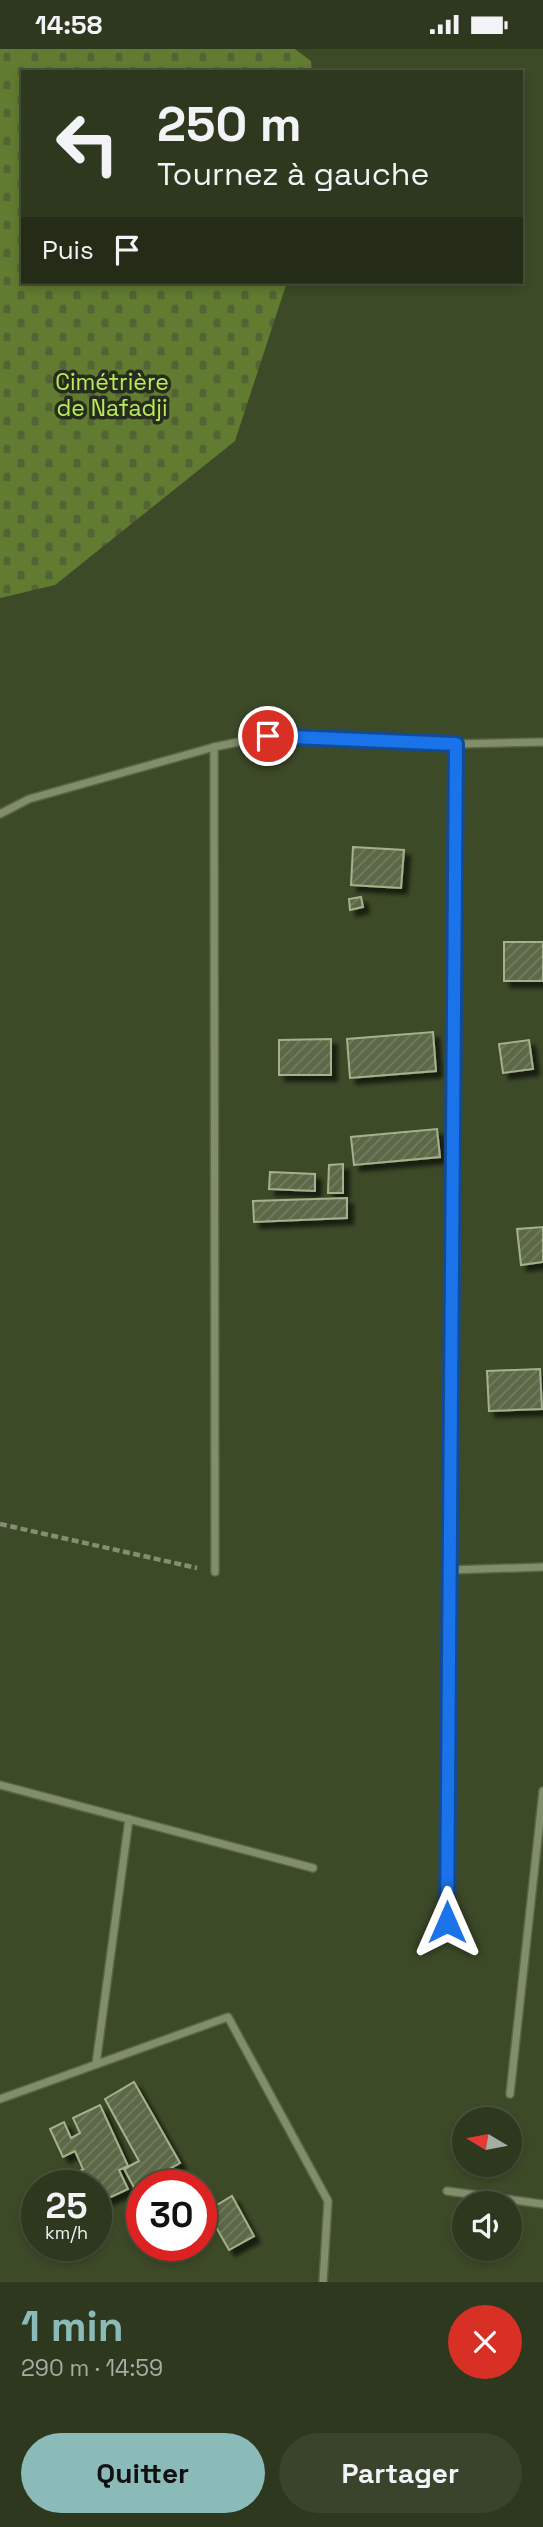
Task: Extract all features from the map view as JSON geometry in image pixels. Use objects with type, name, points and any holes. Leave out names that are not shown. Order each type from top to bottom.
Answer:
[{"type":"street","points":[[0,814],[29,799],[214,747],[268,736],[456,744],[543,742]]},
{"type":"street","points":[[447,1922],[456,744]]},
{"type":"street","points":[[214,747],[215,1572]]},
{"type":"street","points":[[450,1570],[543,1567]]},
{"type":"street","points":[[0,1785],[313,1868]]},
{"type":"street","points":[[510,2094],[543,1791]]},
{"type":"street","points":[[96,2064],[129,1819]]},
{"type":"street","points":[[0,2099],[228,2017],[328,2201],[323,2282]]},
{"type":"street","points":[[447,2192],[543,2204]]},
{"type":"path","points":[[0,1524],[215,1572]]},
{"type":"green space","name":"Cimétrière de Nafadji","points":[[0,49],[295,49],[311,61],[312,70],[21,70],[21,284],[286,284],[235,441],[55,585],[0,598]]},
{"type":"building","points":[[353,847],[404,850],[401,888],[351,885]]},
{"type":"building","points":[[361,897],[363,907],[350,910],[349,899]]},
{"type":"building","points":[[504,942],[543,942],[543,981],[504,981]]},
{"type":"building","points":[[433,1032],[436,1071],[350,1078],[347,1039]]},
{"type":"building","points":[[331,1039],[331,1075],[279,1075],[279,1040]]},
{"type":"building","points":[[529,1040],[533,1069],[503,1073],[499,1044]]},
{"type":"building","points":[[437,1129],[440,1157],[354,1165],[351,1137]]},
{"type":"building","points":[[343,1164],[343,1193],[328,1193],[329,1165]]},
{"type":"building","points":[[270,1172],[315,1174],[315,1191],[269,1189]]},
{"type":"building","points":[[347,1198],[347,1218],[254,1222],[253,1201]]},
{"type":"building","points":[[543,1227],[543,1262],[521,1265],[517,1229]]},
{"type":"building","points":[[540,1369],[542,1409],[489,1411],[487,1371]]},
{"type":"building","points":[[134,2082],[180,2163],[168,2170],[126,2170],[126,2173],[124,2169],[139,2161],[105,2099]]},
{"type":"building","points":[[100,2105],[128,2166],[119,2170],[126,2190],[112,2196],[112,2170],[81,2170],[75,2151],[63,2157],[50,2129],[64,2122],[71,2138],[80,2133],[73,2118]]},
{"type":"building","points":[[232,2196],[254,2236],[229,2250],[217,2229],[217,2205]]},
{"type":"route","points":[[268,736],[456,744],[447,1922]]}]
